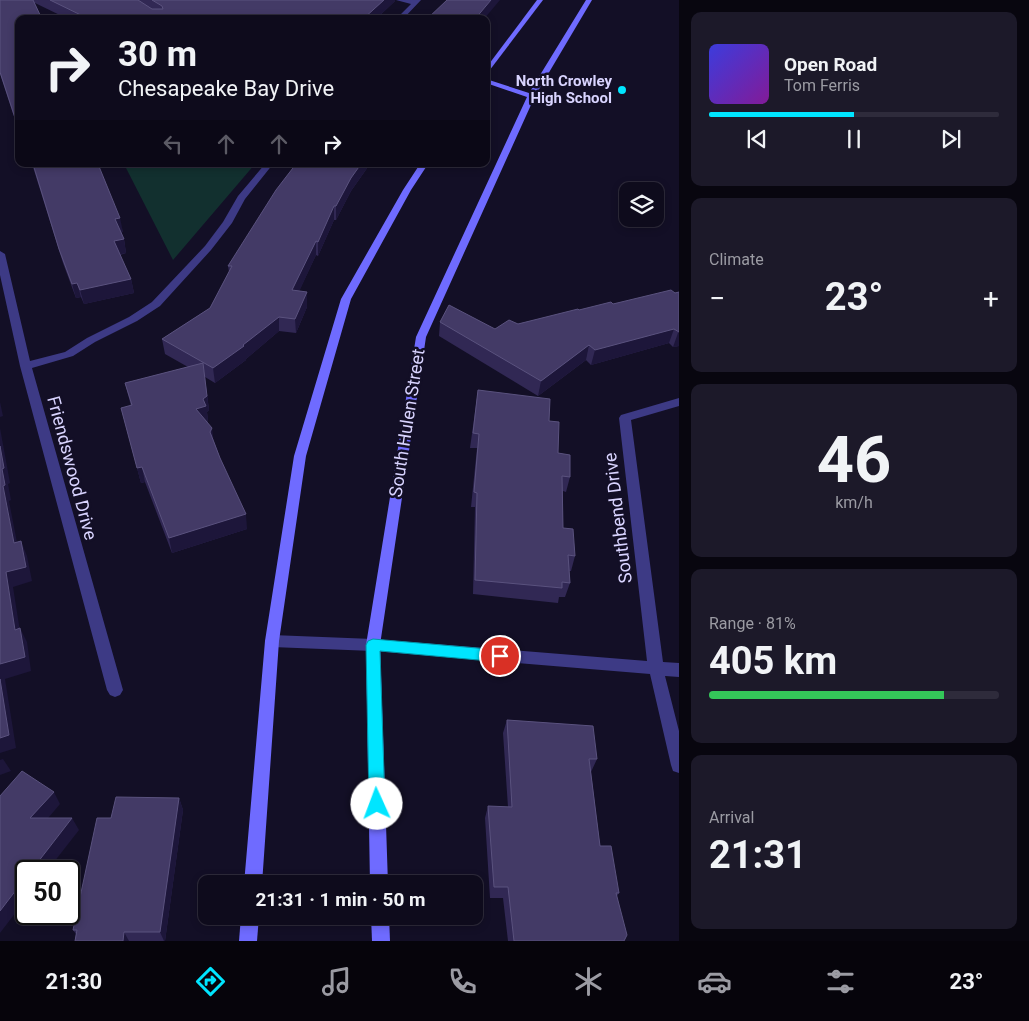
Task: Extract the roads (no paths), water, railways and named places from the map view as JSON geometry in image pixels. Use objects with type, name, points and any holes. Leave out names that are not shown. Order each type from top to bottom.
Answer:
[{"type":"main road","points":[[490,68],[540,0]]},
{"type":"main road","name":"South Hulen Street","points":[[379,875],[373,645],[421,337],[531,96],[589,0]]},
{"type":"main road","points":[[490,82],[531,96]]},
{"type":"main road","points":[[490,91],[531,96]]},
{"type":"main road","points":[[254,875],[272,642],[300,456],[346,299],[407,190],[422,167]]},
{"type":"main road","points":[[248,941],[249,925]]},
{"type":"main road","points":[[380,925],[381,941]]},
{"type":"street","points":[[399,0],[417,1]]},
{"type":"street","points":[[403,15],[417,1]]},
{"type":"street","points":[[26,366],[69,354],[91,340],[133,319],[156,304],[208,248],[227,223],[241,198],[267,167]]},
{"type":"street","name":"Friendswood Drive","points":[[0,254],[26,366],[115,690]]},
{"type":"street","name":"Southbend Drive","points":[[656,670],[625,418],[679,402]]},
{"type":"street","points":[[272,642],[373,645],[656,670],[679,670]]},
{"type":"street","points":[[656,670],[679,764]]},
{"type":"place","name":"North Crowley High School","points":[[622,90]]}]
